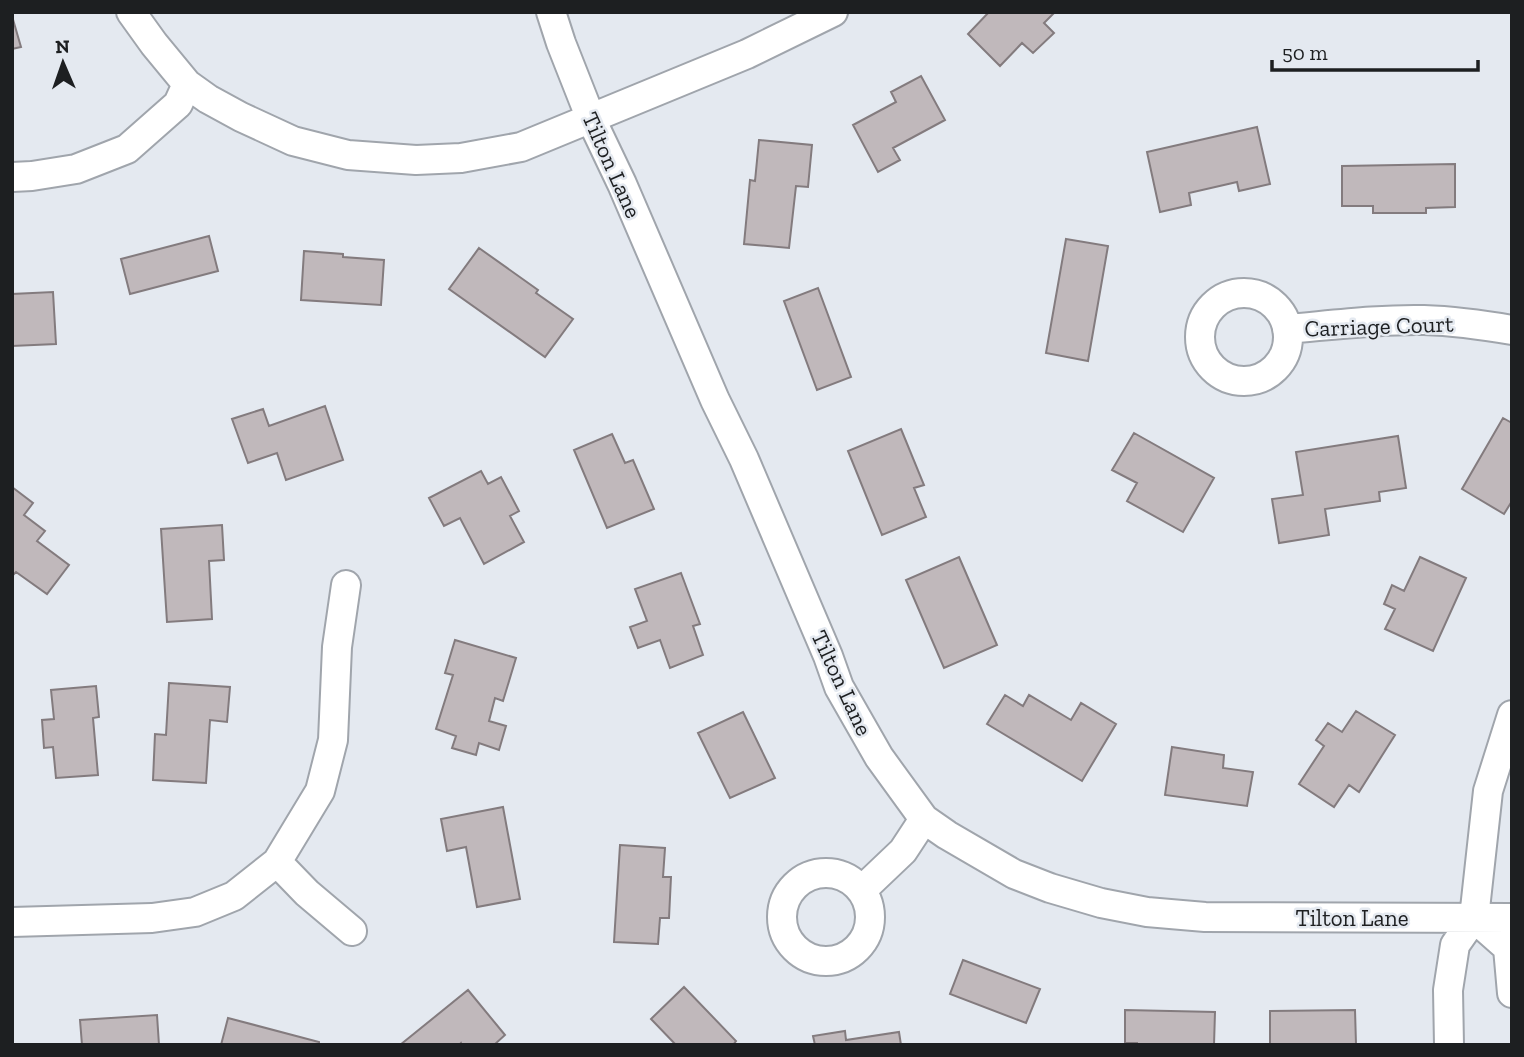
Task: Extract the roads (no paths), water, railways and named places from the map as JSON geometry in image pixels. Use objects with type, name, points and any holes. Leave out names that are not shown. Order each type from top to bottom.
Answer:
[{"type":"street","points":[[131,12],[187,84],[241,117],[293,141],[348,155],[416,160],[460,158],[521,147],[747,54],[833,12]]},
{"type":"street","name":"Tilton Lane","points":[[551,12],[591,119],[622,184],[715,400],[744,459],[839,687],[879,757],[923,819],[1013,874],[1101,903],[1147,912],[1219,917],[1512,918]]},
{"type":"street","points":[[12,177],[76,169],[127,149],[178,104],[187,84]]},
{"type":"street","name":"Carriage Court","points":[[1287,329],[1423,320],[1472,323],[1512,330]]},
{"type":"street","points":[[12,922],[152,918],[195,912],[234,896],[277,862],[320,791],[333,740],[337,647],[346,585]]},
{"type":"street","points":[[1449,1045],[1448,990],[1455,945],[1474,918],[1488,791],[1512,715]]},
{"type":"street","points":[[862,890],[903,850],[923,819]]},
{"type":"street","points":[[277,862],[307,893],[352,931]]},
{"type":"street","points":[[1474,918],[1508,948],[1512,993]]}]
